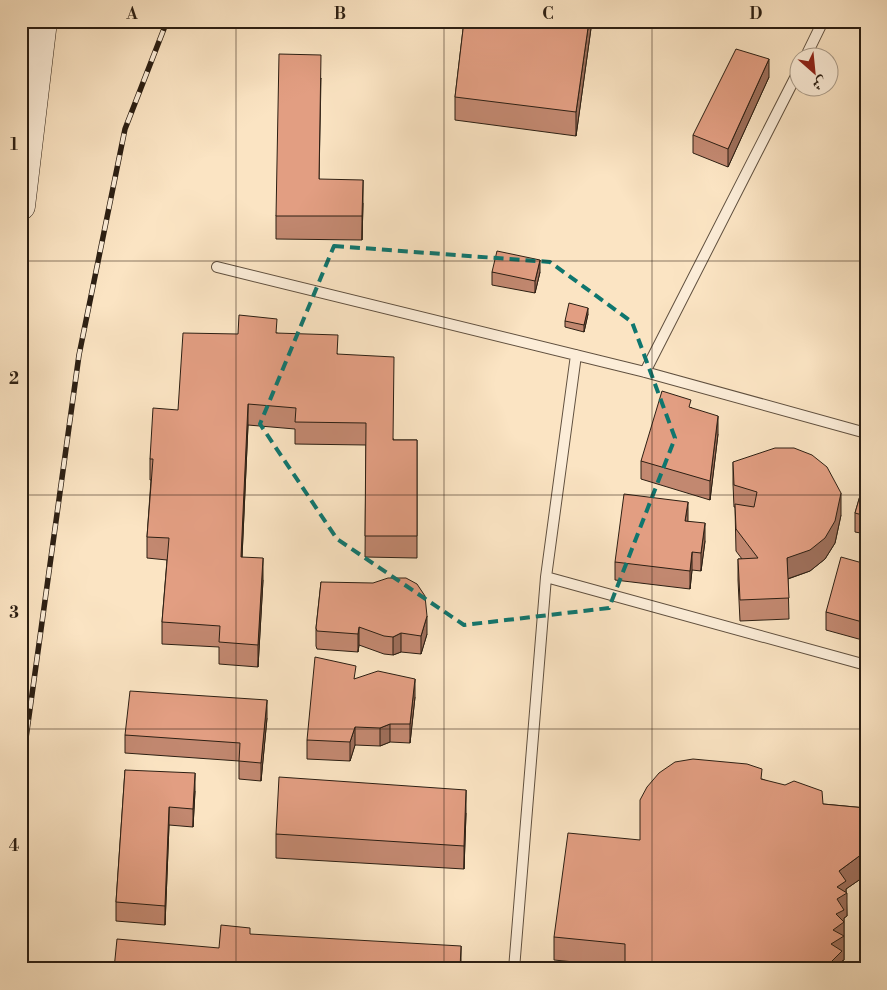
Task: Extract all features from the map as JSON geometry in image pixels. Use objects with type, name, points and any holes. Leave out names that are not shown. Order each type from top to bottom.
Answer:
[{"type":"main road","points":[[21,206],[43,21]]},
{"type":"lane","points":[[810,48],[823,21]]},
{"type":"lane","points":[[645,372],[790,88]]},
{"type":"lane","points":[[217,267],[645,372],[866,432]]},
{"type":"lane","points":[[514,969],[546,577],[576,355]]},
{"type":"lane","points":[[546,577],[866,665]]},
{"type":"highlighted area","points":[[334,246],[550,262],[632,322],[675,438],[609,608],[464,625],[337,539],[260,424]]},
{"type":"building","points":[[464,21],[589,21],[576,112],[455,97]]},
{"type":"building","points":[[736,49],[769,59],[728,149],[693,135]]},
{"type":"building","points":[[279,54],[321,55],[319,179],[363,180],[362,216],[276,216]]},
{"type":"building","points":[[497,251],[540,260],[535,281],[492,272]]},
{"type":"building","points":[[569,303],[588,308],[584,325],[565,321]]},
{"type":"building","points":[[239,315],[277,319],[276,333],[338,335],[337,354],[394,357],[393,440],[417,440],[417,536],[365,536],[366,423],[295,422],[296,408],[248,404],[241,557],[263,558],[258,645],[219,642],[220,626],[162,622],[169,538],[147,537],[153,459],[150,459],[153,408],[178,410],[183,333],[238,334]]},
{"type":"building","points":[[662,391],[691,400],[689,407],[718,416],[710,481],[641,461]]},
{"type":"building","points":[[775,448],[794,448],[812,455],[827,467],[841,493],[835,521],[825,538],[810,550],[787,558],[789,598],[740,600],[738,559],[758,558],[736,529],[735,504],[754,507],[757,492],[734,485],[733,462]]},
{"type":"building","points":[[866,475],[866,516],[855,513]]},
{"type":"building","points":[[624,494],[688,502],[685,521],[705,523],[701,553],[692,552],[690,571],[615,562]]},
{"type":"building","points":[[841,557],[866,564],[866,623],[826,612]]},
{"type":"building","points":[[388,578],[406,578],[417,584],[425,596],[427,616],[421,636],[401,633],[393,637],[384,636],[359,627],[358,634],[317,631],[321,582],[373,583]]},
{"type":"building","points":[[315,657],[356,666],[354,679],[378,671],[415,679],[410,724],[390,724],[380,728],[355,727],[350,742],[307,740]]},
{"type":"building","points":[[130,691],[267,700],[261,763],[239,761],[240,743],[125,735]]},
{"type":"building","points":[[693,759],[747,764],[762,769],[761,779],[785,785],[794,781],[822,791],[823,804],[866,808],[866,855],[862,854],[839,871],[846,881],[837,887],[847,893],[837,899],[844,910],[836,914],[844,922],[833,930],[844,936],[831,944],[842,951],[828,965],[817,967],[816,969],[625,969],[625,944],[554,937],[568,833],[640,840],[640,800],[647,787],[659,773],[675,762]]},
{"type":"building","points":[[125,770],[195,773],[193,809],[169,807],[165,906],[116,902]]},
{"type":"building","points":[[279,777],[466,790],[464,846],[276,834]]},
{"type":"building","points":[[221,925],[250,928],[250,934],[461,946],[460,969],[114,969],[117,939],[219,948]]},
{"type":"railway","points":[[21,774],[79,355],[125,129],[167,21]]}]
